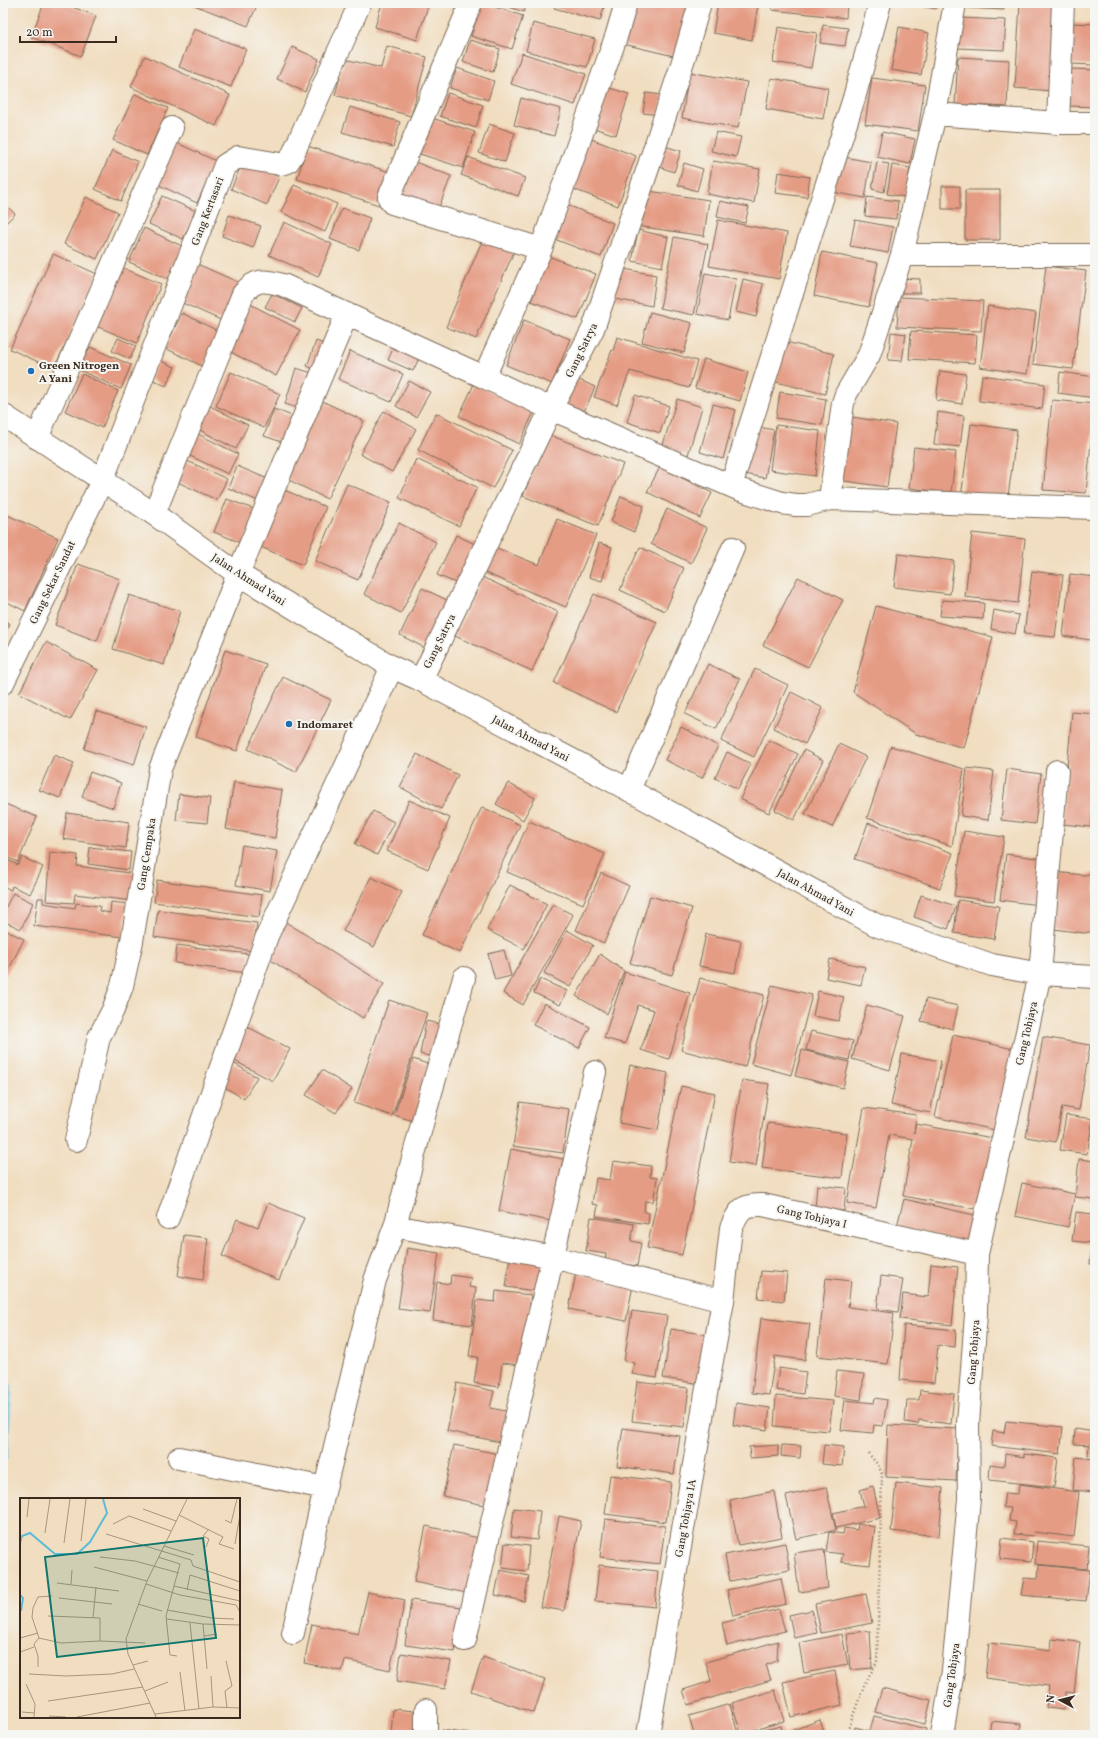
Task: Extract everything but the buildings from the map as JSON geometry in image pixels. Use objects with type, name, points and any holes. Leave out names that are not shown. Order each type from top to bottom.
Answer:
[{"type":"street","name":"Gang Kertasari","points":[[102,481],[225,165],[238,157],[280,164],[288,162],[293,154],[360,3]]},
{"type":"street","points":[[471,3],[389,197],[392,203],[541,249]]},
{"type":"street","points":[[484,377],[541,249],[616,37],[626,3]]},
{"type":"street","name":"Gang Satrya","points":[[421,680],[551,409],[593,329],[651,161],[700,3]]},
{"type":"street","points":[[731,486],[854,98],[880,3]]},
{"type":"street","points":[[830,499],[843,403],[846,394],[869,355],[902,255],[935,114],[955,3]]},
{"type":"street","points":[[1058,123],[1063,3]]},
{"type":"street","points":[[935,114],[1058,123],[1095,123]]},
{"type":"street","points":[[37,438],[172,128]]},
{"type":"street","points":[[902,255],[1095,255]]},
{"type":"street","points":[[154,514],[243,294],[249,286],[257,282],[273,282],[347,314],[551,409],[731,486],[766,498],[796,505],[807,505],[830,499],[1095,508]]},
{"type":"street","name":"Gang Cempaka","points":[[76,1140],[99,1037],[113,1010],[122,986],[132,941],[160,769],[238,574],[347,314]]},
{"type":"street","name":"Jalan Ahmad Yani","points":[[3,416],[154,514],[238,574],[392,667],[421,680],[629,790],[878,926],[992,965],[1040,974],[1095,977]]},
{"type":"street","name":"Gang Sekar Sandat","points":[[3,683],[102,481]]},
{"type":"street","points":[[629,790],[733,548]]},
{"type":"street","points":[[168,1218],[267,936],[392,667]]},
{"type":"street","name":"Gang Tohjaya","points":[[942,1735],[954,1664],[969,1499],[968,1424],[976,1314],[977,1254],[1040,974],[1057,771]]},
{"type":"street","points":[[293,1633],[325,1488],[375,1280],[395,1226],[425,1113],[464,978]]},
{"type":"street","points":[[465,1640],[595,1072]]},
{"type":"street","name":"Gang Tohjaya I","points":[[723,1301],[731,1228],[742,1208],[751,1204],[763,1205],[977,1254]]},
{"type":"street","points":[[395,1226],[553,1257],[723,1301]]},
{"type":"street","name":"Gang Tohjaya IA","points":[[648,1735],[723,1301]]},
{"type":"street","points":[[179,1458],[325,1488]]},
{"type":"street","points":[[426,1710],[426,1735]]},
{"type":"path","points":[[846,1735],[865,1683],[877,1662],[882,1474],[878,1465],[868,1452]]},
{"type":"waterway","points":[[3,1381],[7,1387],[3,1456]]},
{"type":"place","name":"Green Nitrogen A Yani","points":[[31,371]]},
{"type":"place","name":"Indomaret","points":[[289,724]]}]
